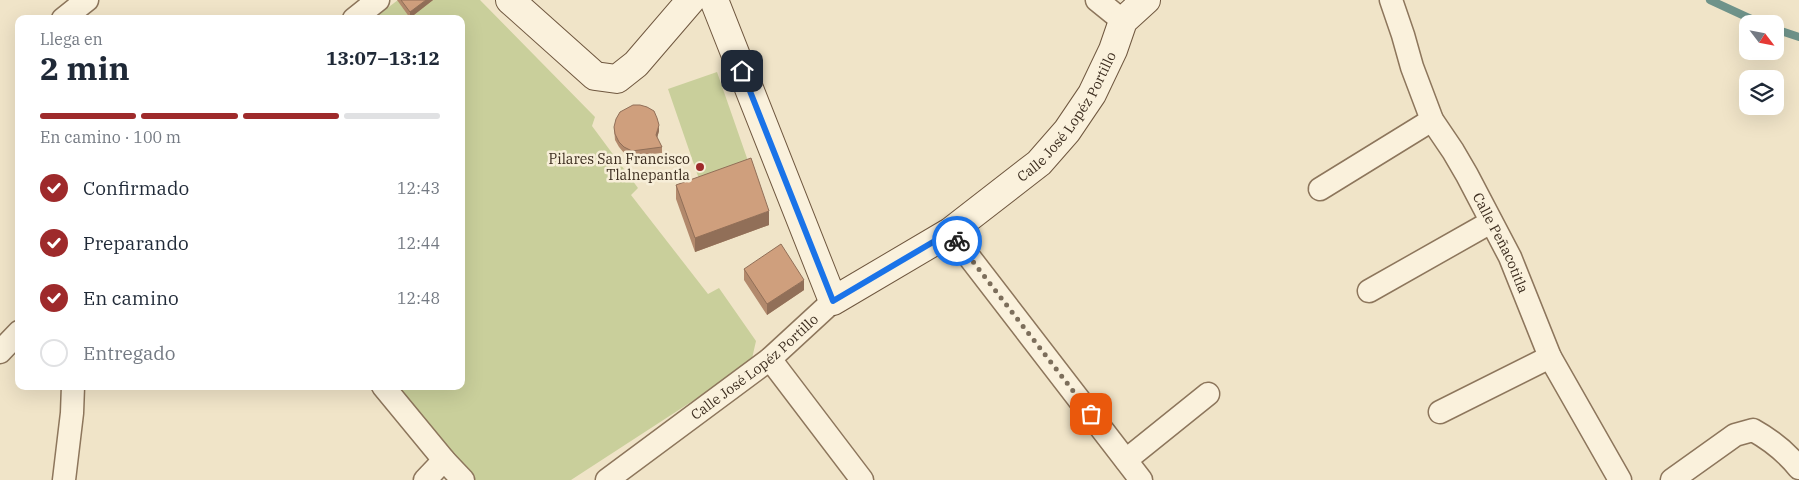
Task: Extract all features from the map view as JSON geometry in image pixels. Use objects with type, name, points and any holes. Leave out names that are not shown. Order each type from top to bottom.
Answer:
[{"type":"street","points":[[68,15],[87,0]]},
{"type":"street","points":[[359,15],[378,0]]},
{"type":"street","points":[[510,0],[595,76],[617,79],[636,64],[691,0]]},
{"type":"street","points":[[714,0],[833,301]]},
{"type":"street","points":[[1097,0],[1123,21],[1146,0]]},
{"type":"street","name":"Calle Peñacotitla","points":[[1391,0],[1412,67],[1432,120],[1453,151],[1510,257],[1550,357],[1620,480]]},
{"type":"street","name":"Calle José Lopéz Portillo","points":[[607,480],[770,359],[833,301],[950,232],[1039,163],[1067,131],[1092,94],[1113,50],[1123,21]]},
{"type":"street","points":[[1320,188],[1432,120]]},
{"type":"street","points":[[1369,291],[1491,222]]},
{"type":"street","points":[[950,232],[1141,480]]},
{"type":"street","points":[[0,352],[15,336]]},
{"type":"street","points":[[1440,412],[1550,357]]},
{"type":"street","points":[[770,359],[862,480]]},
{"type":"street","points":[[64,480],[73,390]]},
{"type":"street","points":[[386,390],[463,480]]},
{"type":"street","points":[[1126,460],[1208,394]]},
{"type":"street","points":[[1672,480],[1735,435],[1753,430],[1796,458]]},
{"type":"street","points":[[425,480],[444,460]]},
{"type":"green space","points":[[398,0],[480,0],[595,117],[592,126],[638,188],[631,195],[708,294],[719,288],[756,341],[751,363],[571,480],[464,480],[395,390],[465,390],[465,15],[378,15]]},
{"type":"green space","points":[[717,72],[748,161],[699,179],[668,89]]},
{"type":"building","points":[[401,0],[426,0],[410,12]]},
{"type":"building","points":[[633,105],[647,107],[654,111],[659,125],[656,135],[662,147],[632,151],[619,142],[614,127],[616,119],[620,112]]},
{"type":"building","points":[[751,158],[769,211],[695,238],[676,185]]},
{"type":"building","points":[[781,244],[804,280],[767,304],[744,269]]},
{"type":"waterway","points":[[1710,0],[1742,15]]},
{"type":"waterway","points":[[1784,32],[1799,37]]},
{"type":"way so far","points":[[957,241],[1091,414]]},
{"type":"place","name":"Pilares San Francisco Tlalnepantla","points":[[700,167]]},
{"type":"route","points":[[742,71],[833,301],[950,232],[957,241]]}]
